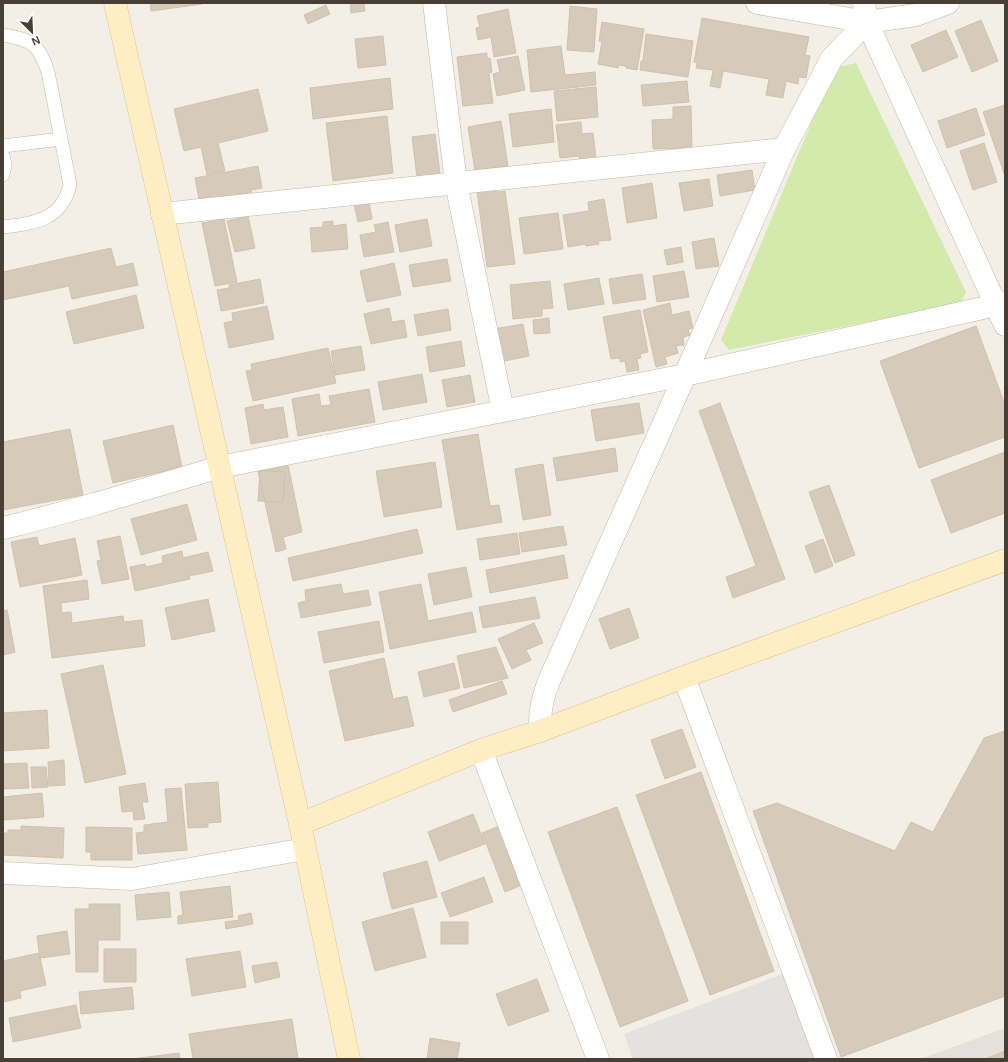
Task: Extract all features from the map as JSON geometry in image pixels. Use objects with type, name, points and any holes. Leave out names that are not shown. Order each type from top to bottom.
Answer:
[{"type":"street","points":[[114,3],[300,824],[349,1059]]},
{"type":"street","points":[[434,3],[456,183],[503,411]]},
{"type":"street","points":[[757,3],[865,13],[916,15],[948,3]]},
{"type":"street","points":[[540,732],[541,708],[549,681],[784,149],[832,58],[865,13]]},
{"type":"street","points":[[865,13],[1001,304],[1005,325]]},
{"type":"street","points":[[162,214],[784,149]]},
{"type":"street","points":[[3,528],[95,504],[220,467],[685,375],[1001,304]]},
{"type":"street","points":[[300,824],[481,750],[540,732],[684,677],[1005,560]]},
{"type":"street","points":[[684,677],[826,1059]]},
{"type":"street","points":[[481,750],[598,1059]]},
{"type":"street","points":[[3,873],[132,879],[305,849]]},
{"type":"lane","points":[[3,35],[30,42],[41,55],[48,72],[70,186],[64,202],[58,209],[41,220],[3,227]]},
{"type":"lane","points":[[3,146],[61,139]]},
{"type":"lane","points":[[3,156],[5,165],[3,175]]},
{"type":"shaded area","points":[[785,973],[817,1059],[633,1059],[624,1034]]},
{"type":"shaded area","points":[[1005,1028],[1005,1059],[920,1059]]},
{"type":"green space","points":[[856,63],[966,292],[961,303],[729,350],[721,340],[834,68]]},
{"type":"building","points":[[150,3],[202,3],[202,4],[151,11]]},
{"type":"building","points":[[350,3],[364,3],[365,11],[351,13]]},
{"type":"building","points":[[326,5],[330,14],[308,24],[304,15]]},
{"type":"building","points":[[570,6],[597,9],[594,52],[567,50]]},
{"type":"building","points":[[508,9],[516,53],[494,57],[491,37],[478,40],[476,28],[480,27],[477,16]]},
{"type":"building","points":[[702,18],[809,37],[805,55],[810,56],[806,78],[799,77],[798,84],[786,81],[783,98],[766,95],[769,79],[723,71],[720,88],[710,86],[713,70],[696,68],[697,62],[694,62]]},
{"type":"building","points":[[981,20],[998,61],[972,72],[955,31]]},
{"type":"building","points":[[602,22],[644,29],[637,70],[626,68],[626,66],[619,65],[618,68],[598,64],[602,41],[599,41]]},
{"type":"building","points":[[946,30],[958,57],[923,72],[911,45]]},
{"type":"building","points":[[646,34],[693,41],[688,77],[640,70],[641,61],[643,61]]},
{"type":"building","points":[[383,36],[386,65],[358,68],[355,39]]},
{"type":"building","points":[[561,46],[565,75],[595,72],[596,85],[531,92],[527,50]]},
{"type":"building","points":[[487,53],[487,59],[490,58],[492,72],[489,73],[493,103],[463,106],[457,57]]},
{"type":"building","points":[[518,56],[525,90],[497,96],[493,74],[500,72],[497,60]]},
{"type":"building","points":[[390,78],[393,109],[313,119],[310,88]]},
{"type":"building","points":[[687,81],[689,102],[643,106],[641,85]]},
{"type":"building","points":[[596,87],[598,117],[557,121],[554,91]]},
{"type":"building","points":[[258,89],[268,131],[218,143],[225,171],[207,175],[201,147],[184,151],[174,109]]},
{"type":"building","points":[[1005,105],[1005,176],[983,112]]},
{"type":"building","points":[[691,106],[692,148],[653,149],[652,120],[673,119],[673,107]]},
{"type":"building","points":[[976,108],[985,135],[947,148],[938,121]]},
{"type":"building","points":[[551,109],[554,142],[513,147],[509,114]]},
{"type":"building","points":[[387,116],[393,173],[333,181],[326,123]]},
{"type":"building","points":[[501,121],[508,166],[475,171],[468,127]]},
{"type":"building","points":[[581,122],[582,134],[593,133],[596,158],[580,160],[579,156],[560,158],[556,125]]},
{"type":"building","points":[[435,134],[440,174],[417,177],[412,137]]},
{"type":"building","points":[[984,143],[997,182],[973,190],[960,151]]},
{"type":"building","points":[[258,166],[262,188],[251,190],[252,196],[209,204],[208,197],[199,199],[195,178]]},
{"type":"building","points":[[752,170],[755,190],[720,196],[717,175]]},
{"type":"building","points":[[709,179],[713,206],[684,211],[679,183]]},
{"type":"building","points":[[652,183],[657,218],[627,223],[622,188]]},
{"type":"building","points":[[495,189],[496,192],[505,191],[515,264],[487,267],[477,191]]},
{"type":"building","points":[[604,199],[611,240],[598,241],[599,244],[586,246],[585,244],[568,247],[563,215],[589,211],[588,202]]},
{"type":"building","points":[[369,202],[372,219],[358,222],[354,204]]},
{"type":"building","points":[[558,213],[563,249],[524,254],[519,218]]},
{"type":"building","points":[[248,216],[255,248],[235,252],[227,221]]},
{"type":"building","points":[[224,219],[237,282],[215,286],[202,223]]},
{"type":"building","points":[[427,219],[432,246],[400,252],[395,225]]},
{"type":"building","points":[[333,221],[333,226],[346,224],[348,249],[312,252],[310,228],[323,227],[323,222]]},
{"type":"building","points":[[388,222],[394,252],[364,257],[360,235],[376,232],[374,225]]},
{"type":"building","points":[[714,238],[719,266],[696,269],[692,242]]},
{"type":"building","points":[[681,247],[683,262],[667,265],[664,250]]},
{"type":"building","points":[[111,248],[116,267],[133,263],[138,285],[72,299],[69,286],[3,300],[3,272]]},
{"type":"building","points":[[447,259],[451,281],[413,287],[409,265]]},
{"type":"building","points":[[394,263],[401,295],[367,302],[360,271]]},
{"type":"building","points":[[684,271],[689,297],[657,302],[653,276]]},
{"type":"building","points":[[642,274],[646,299],[613,304],[609,279]]},
{"type":"building","points":[[599,278],[604,304],[568,310],[564,284]]},
{"type":"building","points":[[260,279],[264,303],[221,311],[217,290],[229,288],[229,285]]},
{"type":"building","points":[[550,281],[553,308],[542,309],[542,316],[513,319],[510,285]]},
{"type":"building","points":[[136,295],[144,328],[74,344],[66,312]]},
{"type":"building","points":[[670,303],[672,315],[689,311],[693,328],[688,329],[690,335],[683,337],[684,345],[676,346],[678,353],[665,357],[667,364],[656,367],[643,310]]},
{"type":"building","points":[[267,306],[274,339],[229,348],[224,323],[233,321],[232,313]]},
{"type":"building","points":[[389,308],[392,322],[404,320],[407,337],[371,344],[364,314]]},
{"type":"building","points":[[448,309],[451,330],[418,336],[414,315]]},
{"type":"building","points":[[640,310],[648,352],[640,354],[641,358],[637,359],[639,370],[627,372],[625,361],[620,362],[620,358],[611,359],[603,317]]},
{"type":"building","points":[[549,318],[550,333],[534,334],[533,320]]},
{"type":"building","points":[[523,324],[529,356],[500,362],[494,329]]},
{"type":"building","points":[[976,326],[1005,405],[1005,437],[919,468],[880,361]]},
{"type":"building","points":[[461,341],[465,366],[430,372],[426,347]]},
{"type":"building","points":[[361,346],[365,370],[335,375],[331,351]]},
{"type":"building","points":[[328,348],[336,383],[253,401],[246,371],[252,370],[251,364]]},
{"type":"building","points":[[422,374],[427,402],[383,410],[378,382]]},
{"type":"building","points":[[470,375],[475,402],[447,407],[442,380]]},
{"type":"building","points":[[369,389],[375,422],[298,436],[292,399],[319,394],[321,406],[331,405],[329,396]]},
{"type":"building","points":[[639,403],[644,433],[596,441],[591,410]]},
{"type":"building","points":[[720,403],[785,579],[733,598],[726,577],[756,566],[699,411]]},
{"type":"building","points":[[263,404],[264,410],[283,407],[288,437],[251,444],[245,408]]},
{"type":"building","points":[[173,425],[182,467],[113,483],[103,441]]},
{"type":"building","points":[[70,429],[83,495],[3,510],[3,442]]},
{"type":"building","points":[[478,434],[490,506],[499,505],[502,522],[457,530],[442,440]]},
{"type":"building","points":[[615,448],[618,471],[557,481],[553,458]]},
{"type":"building","points":[[1005,452],[1005,513],[951,533],[931,480]]},
{"type":"building","points":[[435,462],[442,507],[384,517],[376,471]]},
{"type":"building","points":[[543,464],[551,515],[523,520],[515,469]]},
{"type":"building","points":[[288,465],[302,532],[283,537],[286,549],[276,552],[258,471]]},
{"type":"building","points":[[260,470],[285,472],[283,502],[258,501]]},
{"type":"building","points":[[829,485],[855,555],[835,563],[809,492]]},
{"type":"building","points":[[187,504],[197,540],[141,555],[131,519]]},
{"type":"building","points":[[563,526],[567,545],[522,552],[519,533]]},
{"type":"building","points":[[417,529],[423,553],[293,581],[288,558]]},
{"type":"building","points":[[517,533],[520,554],[480,560],[477,539]]},
{"type":"building","points":[[120,536],[129,579],[102,584],[97,561],[101,560],[97,541]]},
{"type":"building","points":[[37,537],[39,546],[75,538],[82,575],[20,587],[11,542]]},
{"type":"building","points":[[823,539],[833,566],[815,573],[805,546]]},
{"type":"building","points":[[182,551],[183,558],[208,552],[213,571],[189,576],[190,579],[135,591],[130,567],[145,564],[146,567],[163,563],[162,556]]},
{"type":"building","points":[[564,555],[568,578],[490,593],[486,570]]},
{"type":"building","points":[[466,567],[472,597],[434,605],[428,574]]},
{"type":"building","points":[[87,580],[89,599],[61,603],[62,613],[71,612],[72,623],[123,616],[124,622],[142,620],[145,646],[52,658],[43,586]]},
{"type":"building","points":[[341,584],[343,594],[368,590],[371,605],[301,618],[298,603],[306,601],[305,590]]},
{"type":"building","points":[[421,584],[428,621],[472,612],[476,632],[390,649],[379,592]]},
{"type":"building","points":[[535,597],[540,618],[483,628],[479,607]]},
{"type":"building","points":[[208,599],[215,631],[172,640],[165,608]]},
{"type":"building","points":[[629,608],[639,638],[610,649],[599,619]]},
{"type":"building","points":[[7,610],[15,652],[3,655],[3,611]]},
{"type":"building","points":[[379,621],[384,652],[324,663],[318,632]]},
{"type":"building","points":[[534,623],[543,643],[526,650],[531,660],[512,669],[498,639]]},
{"type":"building","points":[[496,647],[508,678],[464,688],[457,656]]},
{"type":"building","points":[[384,658],[393,699],[407,696],[414,726],[345,741],[329,671]]},
{"type":"building","points":[[454,663],[460,688],[424,697],[418,672]]},
{"type":"building","points":[[103,665],[126,774],[85,783],[61,674]]},
{"type":"building","points":[[502,681],[507,694],[453,712],[449,700]]},
{"type":"building","points":[[47,710],[49,748],[3,751],[3,713]]},
{"type":"building","points":[[682,729],[696,767],[665,779],[651,740]]},
{"type":"building","points":[[1005,731],[1005,996],[841,1057],[753,811],[777,803],[895,851],[911,822],[933,832],[984,738]]},
{"type":"building","points":[[64,760],[65,785],[49,786],[48,762]]},
{"type":"building","points":[[27,763],[29,788],[3,789],[3,764]]},
{"type":"building","points":[[31,767],[46,767],[48,787],[32,788]]},
{"type":"building","points":[[701,772],[774,971],[710,995],[636,795]]},
{"type":"building","points":[[218,782],[221,822],[208,823],[208,827],[188,828],[185,784]]},
{"type":"building","points":[[145,783],[148,802],[142,802],[145,819],[134,820],[133,811],[122,812],[119,787]]},
{"type":"building","points":[[181,788],[187,850],[138,854],[136,833],[144,832],[144,825],[168,822],[165,789]]},
{"type":"building","points":[[42,793],[44,817],[3,820],[3,797]]},
{"type":"building","points":[[617,807],[688,1001],[620,1027],[548,832]]},
{"type":"building","points":[[473,814],[485,844],[439,861],[428,832]]},
{"type":"building","points":[[21,826],[64,828],[63,858],[3,855],[3,833],[8,833],[8,830],[21,830]]},
{"type":"building","points":[[499,826],[522,885],[505,892],[482,833]]},
{"type":"building","points":[[86,827],[132,828],[132,860],[91,860],[91,852],[86,852]]},
{"type":"building","points":[[427,861],[437,897],[392,909],[383,873]]},
{"type":"building","points":[[484,877],[493,902],[450,917],[441,893]]},
{"type":"building","points":[[230,886],[233,917],[178,924],[178,916],[183,915],[180,892]]},
{"type":"building","points":[[169,892],[171,917],[137,920],[135,895]]},
{"type":"building","points":[[89,904],[120,904],[120,940],[98,940],[98,972],[76,972],[75,909],[89,909]]},
{"type":"building","points":[[413,908],[426,957],[375,971],[362,922]]},
{"type":"building","points":[[251,913],[253,924],[226,929],[225,922],[239,920],[238,916]]},
{"type":"building","points":[[441,922],[468,922],[468,944],[441,944]]},
{"type":"building","points":[[67,931],[70,954],[40,958],[37,936]]},
{"type":"building","points":[[104,949],[136,949],[136,982],[104,982]]},
{"type":"building","points":[[240,951],[246,987],[192,996],[186,959]]},
{"type":"building","points":[[39,953],[46,985],[20,991],[21,998],[3,1002],[3,961]]},
{"type":"building","points":[[277,962],[280,977],[255,983],[252,966]]},
{"type":"building","points":[[537,979],[549,1011],[508,1026],[496,994]]},
{"type":"building","points":[[132,987],[134,1009],[81,1014],[79,992]]},
{"type":"building","points":[[76,1005],[81,1028],[13,1042],[9,1018]]},
{"type":"building","points":[[292,1019],[298,1059],[193,1059],[189,1034]]},
{"type":"building","points":[[430,1038],[460,1043],[457,1059],[427,1059]]},
{"type":"building","points":[[1005,1051],[1005,1059],[985,1059]]},
{"type":"building","points":[[179,1053],[180,1059],[132,1059]]}]
